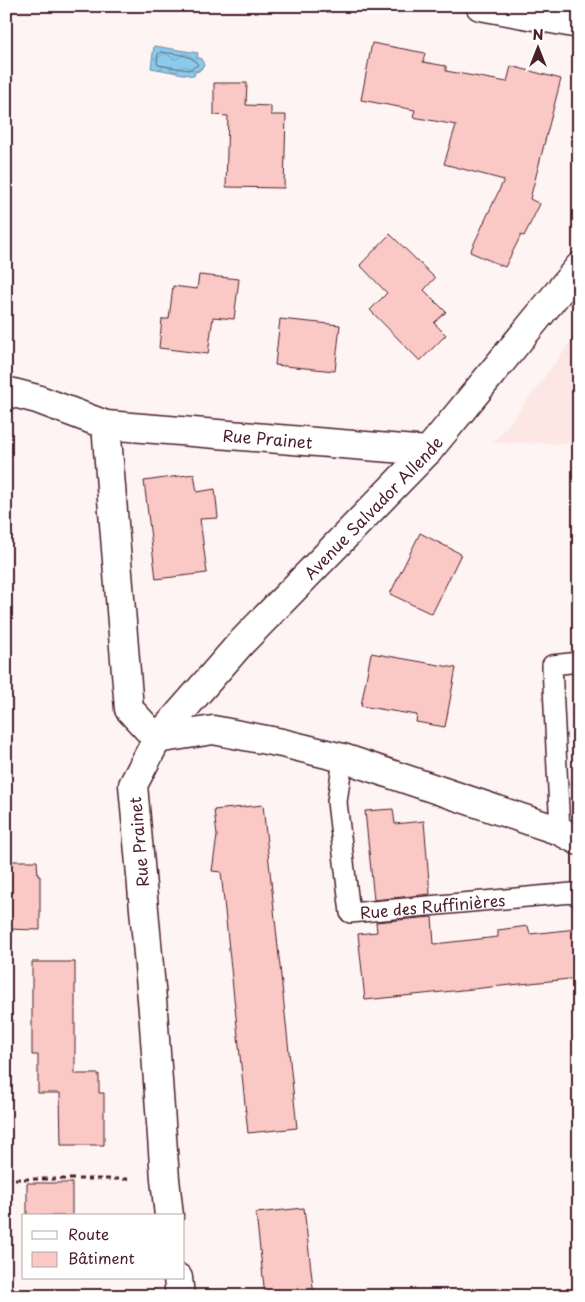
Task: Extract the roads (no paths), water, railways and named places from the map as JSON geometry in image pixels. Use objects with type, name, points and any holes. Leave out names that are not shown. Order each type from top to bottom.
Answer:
[{"type":"street","points":[[480,6],[579,24]]},
{"type":"street","name":"Avenue Salvador Allende","points":[[157,739],[240,644],[428,451],[579,268]]},
{"type":"street","name":"Rue Prainet","points":[[6,391],[37,399],[106,425],[428,451]]},
{"type":"street","points":[[106,425],[129,709],[157,739],[212,730],[266,739],[343,758],[569,836]]},
{"type":"street","name":"Rue Prainet","points":[[157,739],[133,785],[153,1010],[164,1180],[169,1214]]},
{"type":"street","points":[[178,1280],[180,1296]]},
{"type":"lane","points":[[569,836],[552,665],[579,662]]},
{"type":"lane","name":"Rue des Ruffinières","points":[[343,758],[338,802],[350,912],[572,893],[579,898]]},
{"type":"water","points":[[154,46],[198,53],[197,57],[201,59],[204,66],[195,72],[194,76],[151,68]]}]
